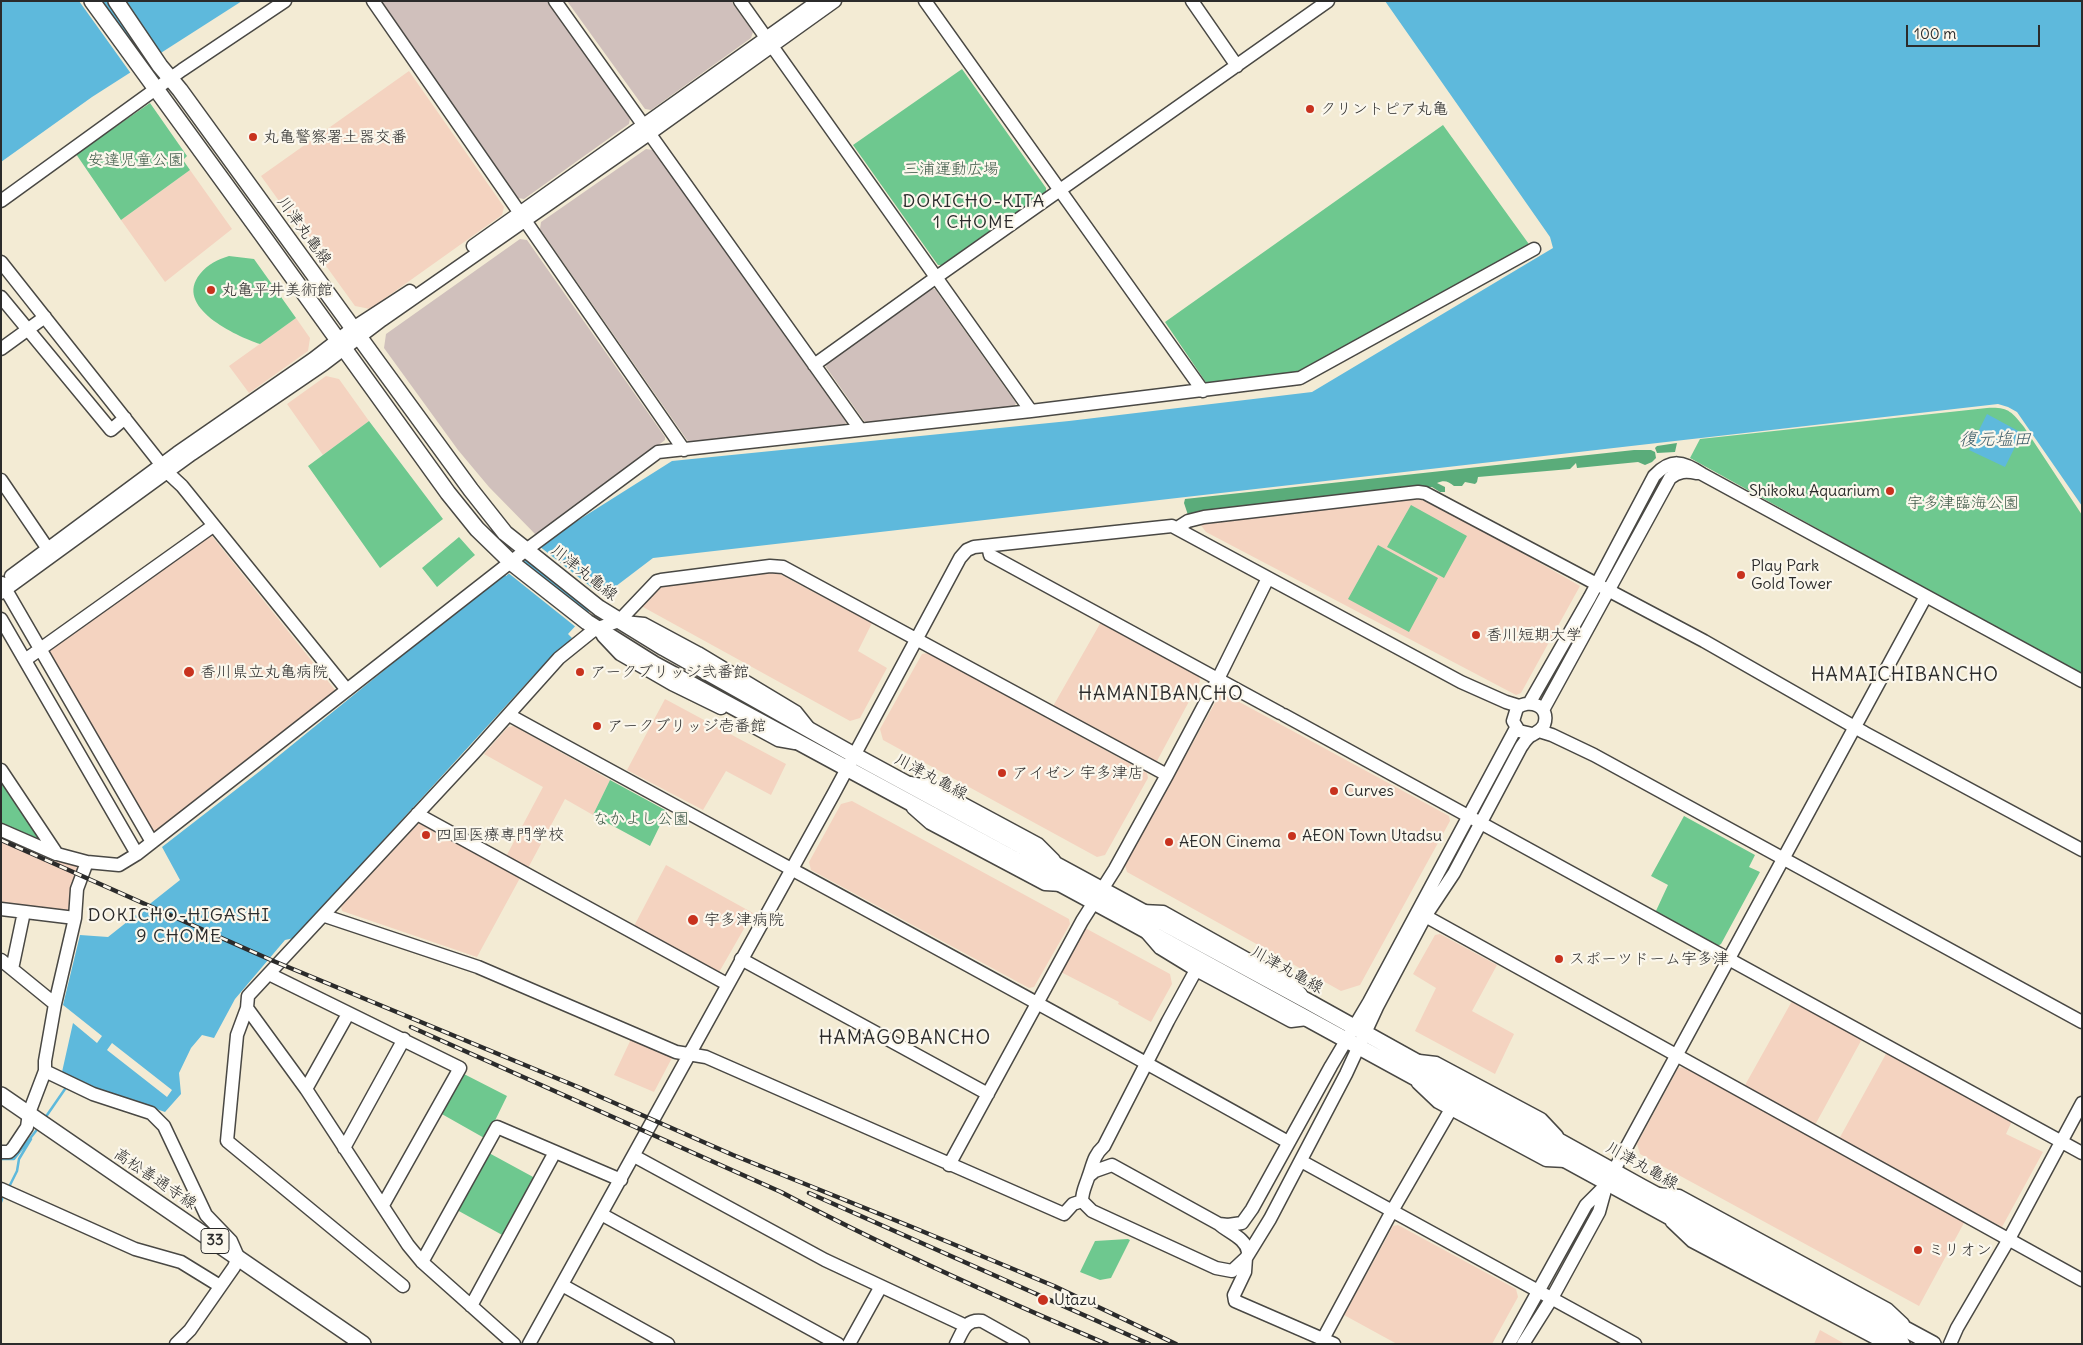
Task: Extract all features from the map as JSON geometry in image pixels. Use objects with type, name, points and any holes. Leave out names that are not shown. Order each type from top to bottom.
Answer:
[{"type":"main road","name":"川津丸亀線","points":[[92,1],[448,493],[477,529],[514,564],[591,626],[654,664],[805,745],[851,762],[1062,867],[1309,1002],[1359,1036],[1413,1078],[1566,1161],[1655,1194],[1907,1338]]},
{"type":"main road","name":"川津丸亀線","points":[[116,1],[160,66],[477,497],[506,533],[599,608],[810,730],[851,762]]},
{"type":"main road","name":"川津丸亀線","points":[[900,788],[1062,885],[1345,1040],[1359,1036],[1411,1060],[1563,1142],[1661,1213],[1907,1338],[1933,1344]]},
{"type":"main road","name":"高松善通寺線","points":[[1,1095],[363,1344]]},
{"type":"street","points":[[1,201],[170,78],[285,1]]},
{"type":"street","points":[[373,1],[684,450]]},
{"type":"street","points":[[555,1],[860,429]]},
{"type":"street","points":[[740,1],[1031,411]]},
{"type":"street","points":[[769,42],[818,1]]},
{"type":"street","points":[[152,842],[2,587],[165,469],[192,454],[438,272],[523,216],[769,42],[836,1]]},
{"type":"street","points":[[925,1],[1203,391]]},
{"type":"street","points":[[1192,1],[1237,66]]},
{"type":"street","points":[[814,365],[1328,1]]},
{"type":"street","points":[[1,830],[57,854],[87,862],[119,865],[137,854],[347,690],[658,452],[1031,411],[1300,378],[1534,249]]},
{"type":"street","points":[[1,262],[165,469],[182,486],[347,690]]},
{"type":"street","points":[[1,297],[111,430],[125,418]]},
{"type":"street","points":[[1,348],[45,317]]},
{"type":"street","points":[[57,364],[73,352]]},
{"type":"street","points":[[1196,970],[1104,1146],[1099,1150],[1091,1166],[1082,1192],[1082,1201],[1092,1212],[1216,1268],[1232,1271],[1247,1255],[1270,1218],[1301,1161],[1359,1036],[1369,1002],[1475,821],[1521,747],[1540,724],[1654,476],[1661,468],[1680,463],[1689,465],[1702,474],[2082,681]]},
{"type":"street","points":[[1475,821],[1520,713],[1603,587],[1667,483],[1677,472],[1687,471],[1702,474]]},
{"type":"street","points":[[1654,476],[1667,483]]},
{"type":"street","points":[[1,480],[50,553]]},
{"type":"street","points":[[1177,528],[1188,521],[1204,517],[1422,492],[1603,587],[2082,850]]},
{"type":"street","points":[[24,660],[213,526]]},
{"type":"street","points":[[529,1344],[851,762],[960,558],[967,550],[974,547],[1167,526],[1177,528],[1461,682],[1506,702],[1520,713],[1523,734],[1540,724]]},
{"type":"street","points":[[988,546],[990,555],[2082,1153]]},
{"type":"street","points":[[402,1286],[227,1141],[237,1035],[247,1008],[248,996],[325,916],[559,658],[591,626],[619,621],[654,584],[661,580],[776,565],[783,567],[1167,775]]},
{"type":"street","points":[[950,1165],[1038,1002],[1167,775],[1218,680],[1268,578]]},
{"type":"street","points":[[1523,1344],[1552,1298],[1599,1212],[1611,1177],[1675,1055],[1926,596]]},
{"type":"street","points":[[1,619],[137,854]]},
{"type":"street","points":[[1520,713],[1539,706],[1540,724],[1552,735],[1594,755],[2082,1022]]},
{"type":"street","points":[[509,715],[790,870],[1038,1002],[1288,1142]]},
{"type":"street","points":[[78,750],[93,740]]},
{"type":"street","points":[[1,770],[57,854]]},
{"type":"street","points":[[417,814],[727,984]]},
{"type":"street","points":[[1,1152],[9,1152],[14,1148],[27,1127],[45,1071],[55,1004],[75,918],[77,889],[87,862]]},
{"type":"street","points":[[1,909],[75,918]]},
{"type":"street","points":[[12,969],[24,912]]},
{"type":"street","points":[[1422,914],[2082,1280]]},
{"type":"street","points":[[325,916],[478,967],[676,1052],[706,1057],[1064,1214],[1073,1204],[1082,1201]]},
{"type":"street","points":[[1143,929],[1160,948],[1196,970],[1291,1021],[1307,1019]]},
{"type":"street","points":[[742,959],[988,1094]]},
{"type":"street","points":[[1,960],[55,1004]]},
{"type":"street","points":[[269,974],[460,1068],[383,1205]]},
{"type":"street","points":[[247,1008],[306,1089],[408,1245],[422,1262],[514,1344]]},
{"type":"street","points":[[306,1089],[348,1014]]},
{"type":"street","points":[[344,1148],[404,1039]]},
{"type":"street","points":[[1219,1224],[1235,1225],[1242,1223],[1248,1217],[1345,1040]]},
{"type":"street","points":[[45,1071],[93,1094],[151,1113],[164,1126],[206,1215],[231,1241],[238,1257],[234,1267],[190,1330],[176,1344]]},
{"type":"street","points":[[1413,1078],[1438,1102],[1450,1109],[1546,1160],[1566,1161]]},
{"type":"street","points":[[1950,1344],[1957,1328],[2009,1239],[2082,1103]]},
{"type":"street","points":[[1104,1146],[1112,1164],[1219,1224],[1227,1232],[1243,1241],[1247,1246],[1245,1272],[1234,1295],[1235,1301],[1328,1341],[1392,1211],[1450,1109]]},
{"type":"street","points":[[422,1262],[497,1127],[621,1180]]},
{"type":"street","points":[[472,1306],[555,1152]]},
{"type":"street","points":[[634,1156],[825,1260],[880,1288],[966,1326]]},
{"type":"street","points":[[1301,1161],[1635,1344]]},
{"type":"street","points":[[1089,1176],[1095,1171],[1112,1164]]},
{"type":"street","points":[[1509,1344],[1586,1205],[1611,1177]]},
{"type":"street","points":[[1,1189],[135,1250],[181,1262],[220,1286]]},
{"type":"street","points":[[1661,1213],[1692,1241],[1883,1342],[1892,1344]]},
{"type":"street","points":[[601,1214],[838,1344]]},
{"type":"street","points":[[562,1285],[668,1344]]},
{"type":"street","points":[[849,1344],[880,1288]]},
{"type":"street","points":[[956,1344],[969,1322],[982,1321],[1023,1344]]},
{"type":"shaded area","points":[[381,1],[547,1],[630,118],[629,124],[524,199],[518,198]]},
{"type":"shaded area","points":[[567,1],[731,1],[753,32],[751,38],[651,110],[645,109]]},
{"type":"shaded area","points":[[409,71],[504,207],[502,215],[370,309],[355,306],[261,176]]},
{"type":"shaded area","points":[[646,149],[653,150],[846,422],[844,426],[690,443],[687,440],[540,229],[541,222]]},
{"type":"shaded area","points":[[190,170],[232,229],[165,282],[121,220]]},
{"type":"shaded area","points":[[520,239],[527,240],[665,437],[665,440],[538,537],[489,487],[458,450],[384,348],[386,334]]},
{"type":"shaded area","points":[[931,289],[935,289],[1016,403],[1014,407],[869,423],[864,421],[826,367],[827,363]]},
{"type":"shaded area","points":[[296,318],[310,338],[308,351],[249,393],[229,366]]},
{"type":"shaded area","points":[[326,376],[339,379],[369,421],[323,455],[287,404]]},
{"type":"shaded area","name":"香川短期大学","points":[[1423,498],[1428,499],[1580,586],[1521,693],[1516,695],[1206,532],[1200,524],[1204,522]]},
{"type":"shaded area","name":"香川県立丸亀病院","points":[[208,536],[212,536],[335,690],[335,694],[155,833],[152,833],[48,650]]},
{"type":"shaded area","points":[[776,572],[872,623],[858,651],[887,668],[860,718],[850,721],[643,607],[642,601],[661,584]]},
{"type":"shaded area","points":[[1101,622],[1199,676],[1200,681],[1157,761],[1152,762],[1052,708]]},
{"type":"shaded area","points":[[928,653],[1147,773],[1148,778],[1105,855],[1097,857],[883,740],[880,729],[922,654]]},
{"type":"shaded area","name":"AEON Town Utadsu","points":[[1221,692],[1449,816],[1450,821],[1360,985],[1341,991],[1127,872],[1125,865]]},
{"type":"shaded area","points":[[665,699],[786,764],[771,795],[726,771],[703,810],[627,770]]},
{"type":"shaded area","name":"四国医療専門学校","points":[[514,726],[610,780],[593,815],[565,799],[477,957],[342,911],[341,906],[420,822],[501,866],[543,787],[484,754],[508,727]]},
{"type":"shaded area","points":[[852,801],[1069,919],[1070,924],[1034,987],[1029,988],[811,870],[809,862],[841,804]]},
{"type":"shaded area","points":[[1,835],[81,868],[71,910],[66,913],[1,904]]},
{"type":"shaded area","name":"宇多津病院","points":[[666,865],[753,913],[718,974],[633,928]]},
{"type":"shaded area","points":[[1087,929],[1170,974],[1172,984],[1151,1022],[1118,1004],[1119,1002],[1059,971],[1082,930]]},
{"type":"shaded area","points":[[1440,934],[1497,965],[1472,1011],[1514,1034],[1495,1074],[1415,1031],[1436,988],[1413,974],[1435,935]]},
{"type":"shaded area","points":[[1792,1001],[1862,1039],[1815,1125],[1744,1087]]},
{"type":"shaded area","points":[[632,1037],[673,1056],[654,1092],[614,1075]]},
{"type":"shaded area","points":[[1887,1052],[2012,1121],[2006,1134],[2043,1152],[2002,1227],[1839,1139]]},
{"type":"shaded area","points":[[1684,1067],[1965,1221],[1919,1306],[1640,1154],[1637,1144],[1678,1068]]},
{"type":"shaded area","points":[[1398,1225],[1516,1289],[1518,1297],[1492,1344],[1397,1344],[1344,1315],[1393,1226]]},
{"type":"shaded area","points":[[1820,1330],[1845,1344],[1814,1344]]},
{"type":"green space","name":"三浦運動広場","points":[[962,69],[1046,188],[1046,192],[942,265],[938,265],[853,145]]},
{"type":"green space","name":"安達児童公園","points":[[150,103],[187,156],[183,160],[190,170],[121,220],[76,154]]},
{"type":"green space","points":[[1443,125],[1531,247],[1299,374],[1207,384],[1165,322]]},
{"type":"green space","points":[[229,256],[254,259],[296,318],[260,344],[223,327],[201,309],[195,298],[194,286],[200,274],[213,263]]},
{"type":"green space","name":"宇多津臨海公園","points":[[1987,408],[2005,409],[2016,417],[2082,515],[2082,675],[1690,458],[1700,439]]},
{"type":"green space","points":[[369,421],[443,519],[380,568],[308,466]]},
{"type":"green space","points":[[1677,443],[1675,452],[1657,453],[1655,448],[1657,446]]},
{"type":"green space","points":[[1634,450],[1651,450],[1655,452],[1656,458],[1645,465],[1638,462],[1577,468],[1576,463],[1570,469],[1478,477],[1475,484],[1465,482],[1462,486],[1454,486],[1446,482],[1437,483],[1445,487],[1445,492],[1440,492],[1432,487],[1420,487],[1188,515],[1184,503],[1185,499]]},
{"type":"green space","points":[[1411,505],[1467,536],[1444,578],[1387,547]]},
{"type":"green space","points":[[459,537],[475,555],[437,587],[422,568]]},
{"type":"green space","points":[[1378,545],[1438,578],[1409,632],[1348,599]]},
{"type":"green space","points":[[1,778],[42,840],[38,841],[1,825]]},
{"type":"green space","name":"なかよし公園","points":[[610,780],[667,811],[650,846],[593,815]]},
{"type":"green space","points":[[1684,816],[1755,855],[1749,867],[1760,872],[1721,944],[1716,947],[1655,913],[1668,885],[1651,876]]},
{"type":"green space","points":[[462,1073],[507,1096],[486,1139],[440,1113]]},
{"type":"green space","points":[[489,1153],[535,1178],[504,1236],[457,1210]]},
{"type":"green space","points":[[1130,1240],[1111,1278],[1100,1280],[1080,1272],[1095,1241]]},
{"type":"water","points":[[1,1],[242,1],[92,97],[1,162]]},
{"type":"water","points":[[1385,1],[2082,1],[2082,506],[2017,412],[1998,404],[653,558],[603,596],[568,634],[572,638],[534,675],[294,938],[285,940],[235,999],[214,1038],[202,1035],[191,1048],[179,1073],[181,1094],[165,1112],[73,1080],[62,1072],[73,1023],[97,1043],[102,1036],[63,1005],[80,935],[108,937],[180,880],[162,847],[260,771],[504,573],[506,576],[541,547],[539,545],[672,461],[1069,421],[1312,392],[1553,248],[1550,237]],"holes":[[[112,1043],[172,1090],[167,1097],[107,1050]]]},
{"type":"water","name":"復元塩田","points":[[1987,414],[2022,433],[2005,467],[1969,450]]},
{"type":"pier","points":[[79,1],[99,1],[145,66],[132,75]]},
{"type":"pier","points":[[539,546],[605,598],[594,609],[527,556]]},
{"type":"pier","points":[[519,562],[588,616],[577,628],[507,572]]},
{"type":"waterway","points":[[45,1118],[65,1089]]},
{"type":"waterway","points":[[1,1159],[14,1159],[39,1127]]},
{"type":"waterway","points":[[9,1187],[17,1171],[19,1159],[31,1139]]},
{"type":"railway","points":[[1,840],[271,960],[578,1087],[733,1155],[1054,1286],[1176,1344]]},
{"type":"railway","points":[[411,1027],[781,1192],[861,1233],[942,1271],[1107,1344]]},
{"type":"railway","points":[[809,1193],[1149,1344]]},
{"type":"place","name":"クリントピア丸亀","points":[[1310,109]]},
{"type":"place","name":"丸亀警察署土器交番","points":[[253,137]]},
{"type":"place","name":"丸亀平井美術館","points":[[211,290]]},
{"type":"place","name":"Shikoku Aquarium","points":[[1890,491]]},
{"type":"place","name":"Play Park Gold Tower","points":[[1741,575]]},
{"type":"place","name":"香川短期大学","points":[[1476,635]]},
{"type":"place","name":"香川県立丸亀病院","points":[[189,672]]},
{"type":"place","name":"アークブリッジ弐番館","points":[[580,672]]},
{"type":"place","name":"アークブリッジ壱番館","points":[[597,726]]},
{"type":"place","name":"アイゼン 宇多津店","points":[[1002,773]]},
{"type":"place","name":"Curves","points":[[1334,791]]},
{"type":"place","name":"四国医療専門学校","points":[[426,835]]},
{"type":"place","name":"AEON Town Utadsu","points":[[1292,836]]},
{"type":"place","name":"AEON Cinema","points":[[1169,842]]},
{"type":"place","name":"宇多津病院","points":[[693,920]]},
{"type":"place","name":"スポーツドーム宇多津","points":[[1559,959]]},
{"type":"place","name":"ミリオン","points":[[1918,1250]]},
{"type":"place","name":"Utazu","points":[[1043,1300]]},
{"type":"district","name":"DOKICHO-KITA 1 CHOME","points":[[974,212]]},
{"type":"district","name":"HAMAICHIBANCHO","points":[[1905,676]]},
{"type":"district","name":"HAMANIBANCHO","points":[[1161,695]]},
{"type":"district","name":"DOKICHO-HIGASHI 9 CHOME","points":[[179,926]]},
{"type":"district","name":"HAMAGOBANCHO","points":[[905,1039]]}]
